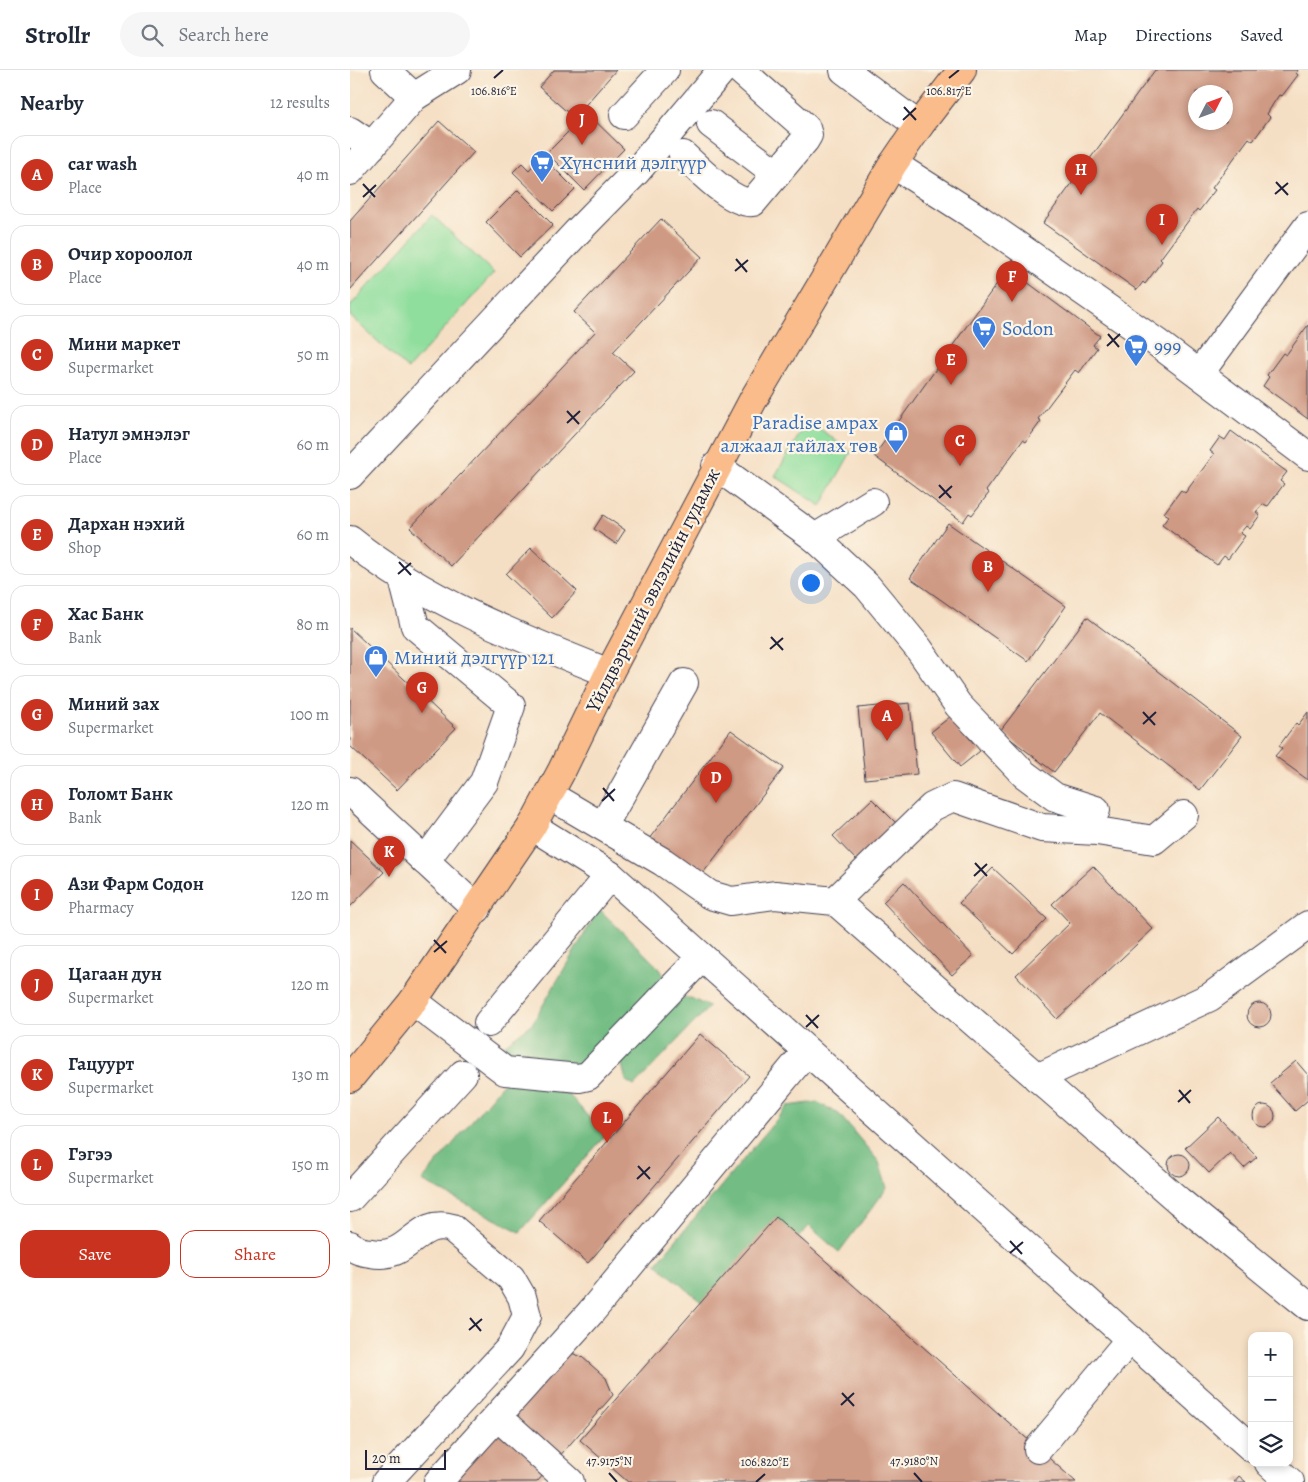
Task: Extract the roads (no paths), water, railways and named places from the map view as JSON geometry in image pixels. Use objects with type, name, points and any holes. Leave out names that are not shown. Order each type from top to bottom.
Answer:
[{"type":"main road","name":"Үйлдвэрчний эвлэлийн гудамж","points":[[350,1078],[414,1001],[532,826],[716,466],[753,400],[893,164],[918,126],[962,70]]},
{"type":"street","points":[[385,70],[414,97]]},
{"type":"street","points":[[350,171],[414,97],[457,70]]},
{"type":"street","points":[[624,115],[665,70]]},
{"type":"street","points":[[350,475],[578,231],[636,172],[722,70]]},
{"type":"street","points":[[682,155],[734,199],[745,203],[753,202],[806,140],[808,135],[806,128],[740,70]]},
{"type":"street","points":[[844,70],[918,126]]},
{"type":"street","points":[[711,124],[776,174]]},
{"type":"street","points":[[350,131],[372,146]]},
{"type":"street","points":[[893,164],[979,219],[1156,342],[1308,456]]},
{"type":"street","points":[[1199,374],[1308,226]]},
{"type":"street","points":[[716,466],[815,538],[868,586],[919,649],[958,705],[1024,774],[1055,797],[1096,810]]},
{"type":"street","points":[[815,538],[873,502]]},
{"type":"street","points":[[350,540],[403,578],[486,622],[609,673]]},
{"type":"street","points":[[403,578],[414,626],[510,706],[484,782],[425,861]]},
{"type":"street","points":[[603,826],[684,684]]},
{"type":"street","points":[[350,791],[477,909]]},
{"type":"street","points":[[549,795],[663,862],[710,895],[730,901],[775,896],[835,901],[1179,1201],[1308,1306]]},
{"type":"street","points":[[835,901],[932,807],[953,797],[1042,828],[1097,831],[1154,840],[1184,815]]},
{"type":"street","points":[[532,826],[610,875],[1248,1444]]},
{"type":"street","points":[[488,1022],[610,875]]},
{"type":"street","points":[[1037,1078],[1210,997],[1308,925]]},
{"type":"street","points":[[414,1001],[505,1071],[579,1078],[588,1076],[702,957]]},
{"type":"street","points":[[438,1482],[591,1312],[807,1051]]},
{"type":"street","points":[[350,1198],[462,1074]]},
{"type":"street","points":[[350,1244],[357,1250],[366,1252],[395,1253],[430,1227],[442,1225],[452,1228],[512,1278],[522,1297],[527,1316],[510,1348],[386,1482]]},
{"type":"street","points":[[1038,1449],[1130,1339]]},
{"type":"street","points":[[498,1417],[570,1482]]},
{"type":"street","points":[[1273,1467],[1290,1482]]},
{"type":"place","name":"Цагаан дун","points":[[582,145]]},
{"type":"place","name":"Хүнсний дэлгүүр","points":[[542,183]]},
{"type":"place","name":"Голомт Банк","points":[[1081,195]]},
{"type":"place","name":"Ази Фарм Содон","points":[[1162,245]]},
{"type":"place","name":"Хас Банк","points":[[1012,302]]},
{"type":"place","name":"Sodon","points":[[984,349]]},
{"type":"place","name":"999","points":[[1136,367]]},
{"type":"place","name":"Дархан нэхий","points":[[951,385]]},
{"type":"place","name":"Paradise амрах алжаал тайлах төв","points":[[896,454]]},
{"type":"place","name":"Мини маркет","points":[[960,466]]},
{"type":"place","name":"Очир хороолол","points":[[988,592]]},
{"type":"place","name":"Миний дэлгүүр 121","points":[[376,678]]},
{"type":"place","name":"Миний зах","points":[[422,713]]},
{"type":"place","name":"car wash","points":[[887,741]]},
{"type":"place","name":"Натул эмнэлэг","points":[[716,803]]},
{"type":"place","name":"Гацуурт","points":[[389,877]]},
{"type":"place","name":"Гэгээ","points":[[607,1143]]}]
